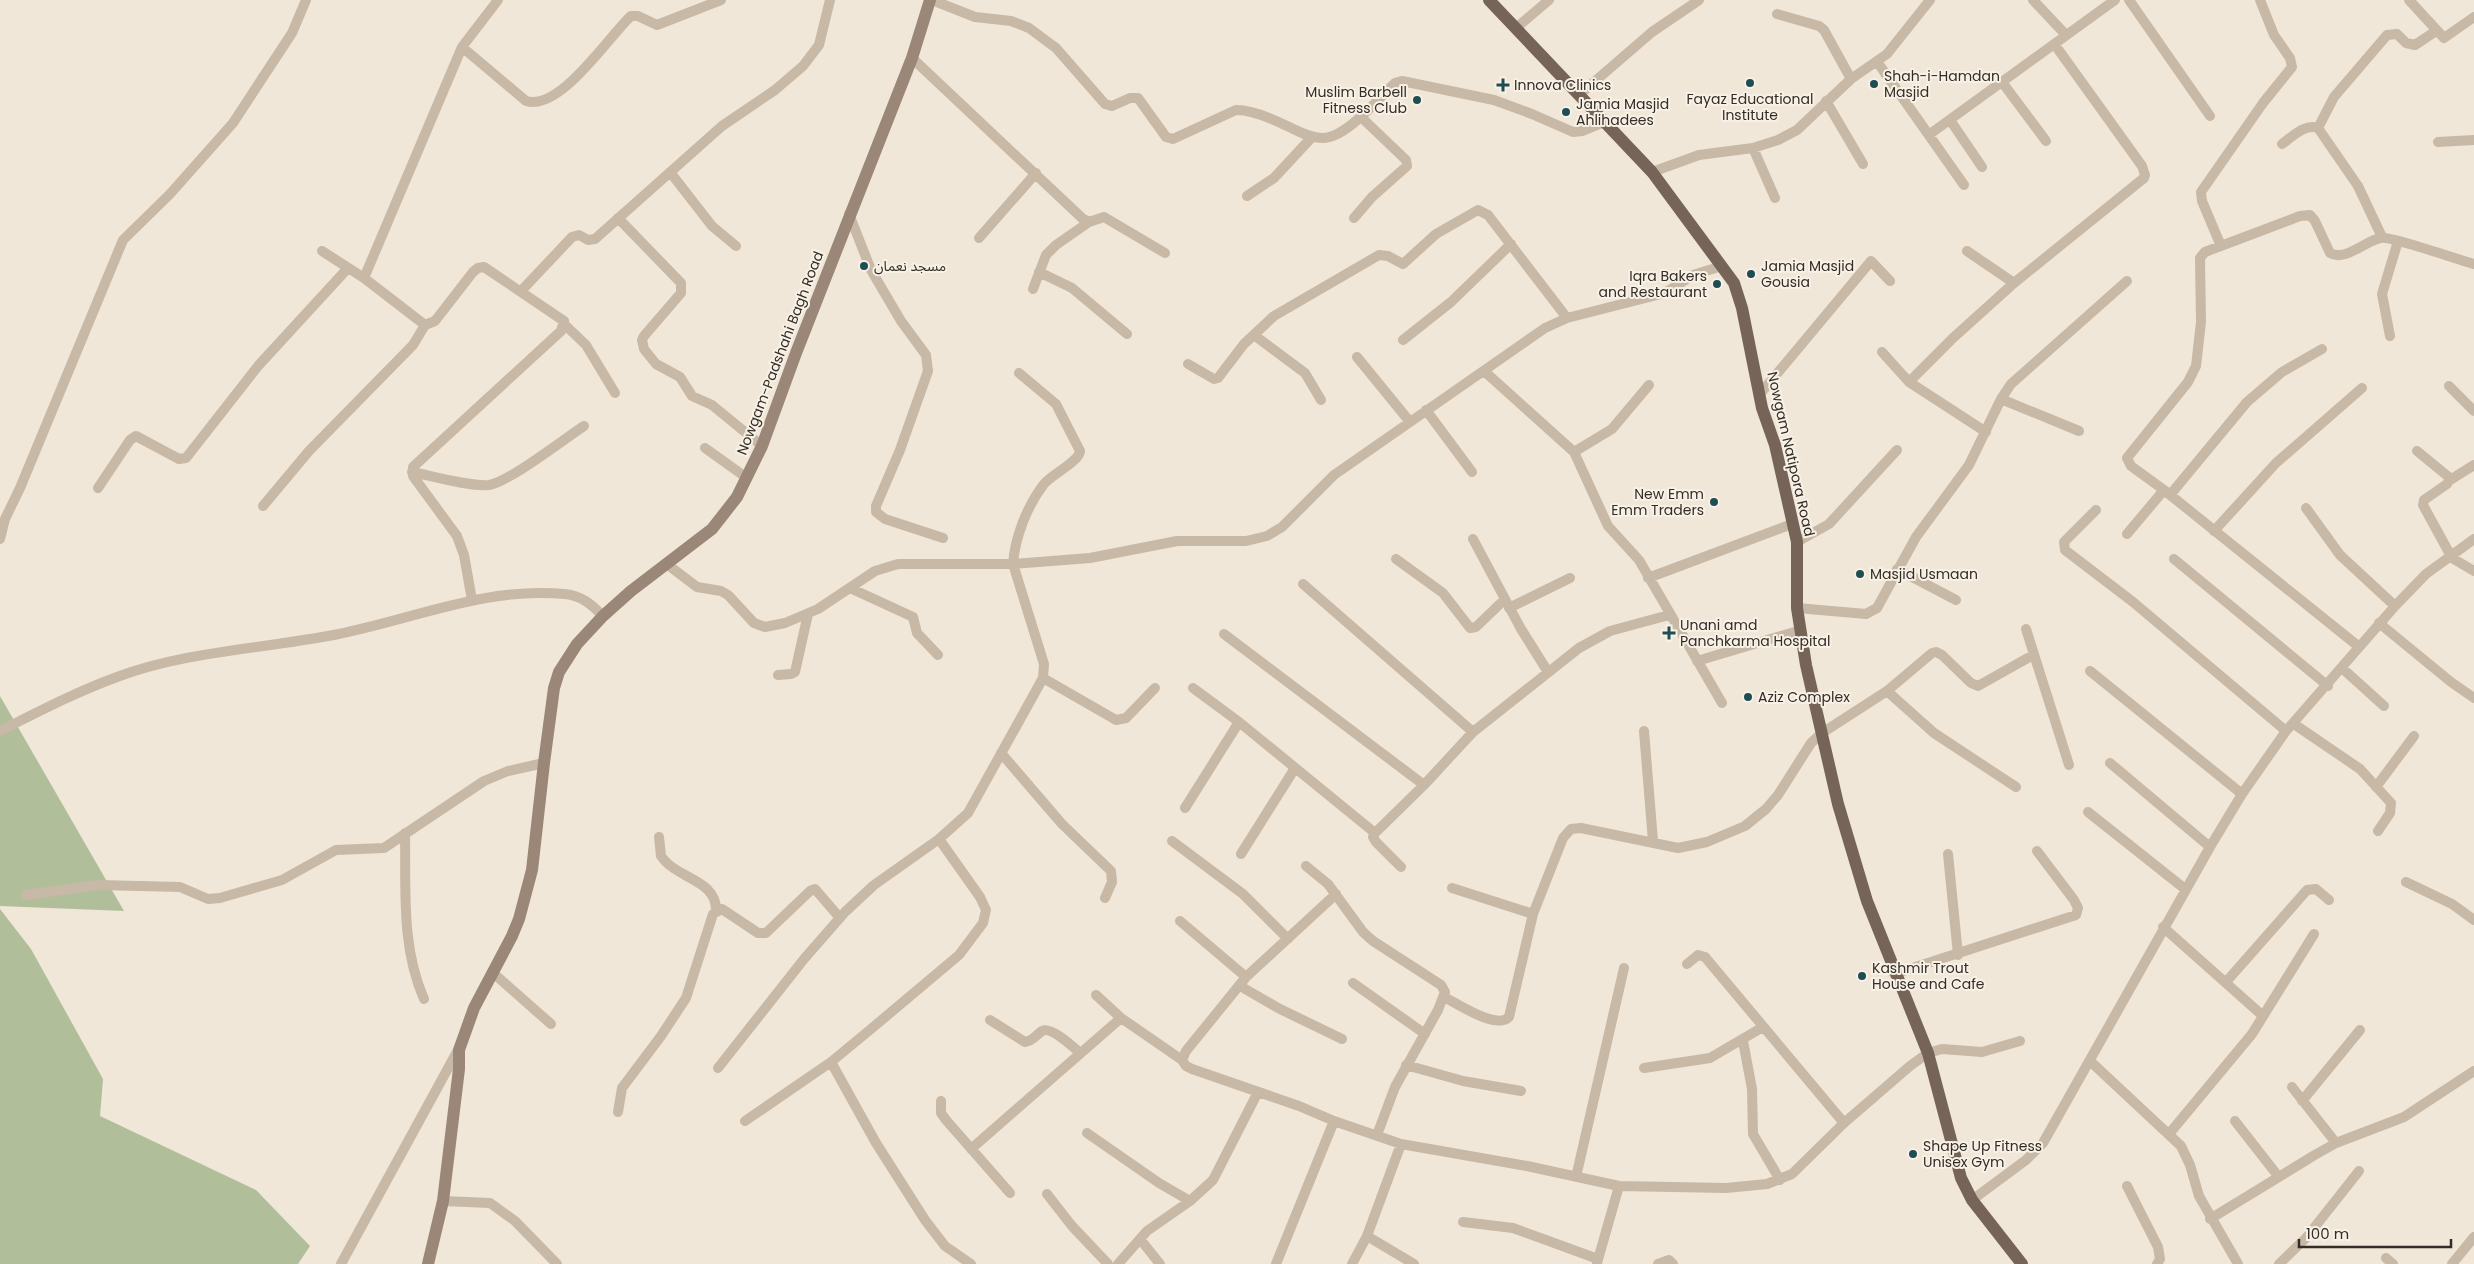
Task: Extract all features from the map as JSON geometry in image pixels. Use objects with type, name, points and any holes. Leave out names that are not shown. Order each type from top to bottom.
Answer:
[{"type":"main road","name":"Nowgam-Padshahi Bagh Road","points":[[428,1264],[443,1202],[459,1069],[459,1050],[474,1008],[519,919],[532,870],[554,688],[559,672],[577,644],[603,616],[631,591],[668,565],[712,529],[737,497],[762,446],[850,214],[912,58],[931,0]]},
{"type":"main road","name":"Nowgam Natipora Road","points":[[1490,0],[1652,172],[1734,283],[1742,308],[1760,394],[1776,445],[1797,542],[1797,608],[1800,630],[1838,804],[1866,901],[1894,974],[1928,1053],[1961,1178],[1972,1200],[2022,1264]]},
{"type":"street","points":[[0,539],[4,519],[20,488],[118,248],[170,194],[233,123],[292,34],[306,0]]},
{"type":"street","points":[[364,278],[462,47],[498,0]]},
{"type":"street","points":[[462,47],[526,101],[534,102],[569,86],[631,16],[638,16],[657,25],[721,0]]},
{"type":"street","points":[[522,290],[572,237],[580,235],[588,240],[595,239],[722,126],[775,90],[803,66],[819,45],[830,0]]},
{"type":"street","points":[[931,0],[975,17],[1011,21],[1029,28],[1056,48],[1106,104],[1112,106],[1134,98],[1141,100],[1169,139],[1178,137],[1236,110],[1246,111],[1275,120],[1312,137],[1329,137],[1360,117],[1392,86],[1402,81],[1494,100],[1573,132],[1582,132],[1604,122]]},
{"type":"street","points":[[1516,28],[1549,0]]},
{"type":"street","points":[[1679,0],[1684,10]]},
{"type":"street","points":[[1578,95],[1652,32],[1699,0]]},
{"type":"street","points":[[1652,172],[1699,155],[1753,148],[1778,140],[1797,130],[1851,79],[1878,63],[1930,0]]},
{"type":"street","points":[[2033,0],[2066,35]]},
{"type":"street","points":[[1930,134],[2115,0]]},
{"type":"street","points":[[2130,0],[2210,116]]},
{"type":"street","points":[[2221,246],[2202,201],[2201,192],[2263,103],[2292,67],[2290,58],[2274,35],[2260,0]]},
{"type":"street","points":[[2409,0],[2441,37],[2447,38],[2474,17]]},
{"type":"street","points":[[1777,14],[1814,24],[1824,30],[1851,79]]},
{"type":"street","points":[[2318,128],[2334,97],[2387,35],[2397,34],[2406,43],[2415,45],[2436,31]]},
{"type":"street","points":[[1909,382],[1953,338],[2014,283],[2142,182],[2145,175],[2142,166],[2055,45]]},
{"type":"street","points":[[912,58],[1082,218],[1089,222]]},
{"type":"street","points":[[1878,63],[1930,134],[1964,185]]},
{"type":"street","points":[[2002,82],[2046,141]]},
{"type":"street","points":[[1826,101],[1863,164]]},
{"type":"street","points":[[1354,218],[1372,197],[1407,166],[1406,160],[1360,117]]},
{"type":"street","points":[[1950,120],[1982,167]]},
{"type":"street","points":[[2282,144],[2303,129],[2310,126],[2318,128],[2358,186],[2382,237]]},
{"type":"street","points":[[1247,196],[1274,178],[1312,137]]},
{"type":"street","points":[[2438,142],[2474,140]]},
{"type":"street","points":[[1753,148],[1775,198]]},
{"type":"street","points":[[670,172],[712,226],[736,246]]},
{"type":"street","points":[[979,238],[1036,173]]},
{"type":"street","points":[[1188,364],[1214,379],[1218,378],[1239,351],[1282,309],[1373,257],[1384,254],[1400,264],[1406,262],[1436,234],[1473,211],[1478,210],[1488,215],[1567,318]]},
{"type":"street","points":[[850,214],[871,270],[897,314],[926,354],[928,363],[928,371],[900,450],[876,506],[876,512],[885,520],[943,538]]},
{"type":"street","points":[[2358,646],[2131,466],[2127,458],[2192,375],[2197,357],[2202,322],[2200,258],[2205,252],[2305,215],[2313,217],[2330,253],[2334,255],[2344,254],[2382,237],[2474,264]]},
{"type":"street","points":[[1033,290],[1042,261],[1051,248],[1089,222],[1104,217],[1165,253]]},
{"type":"street","points":[[618,218],[678,278],[682,288],[681,293],[644,336],[642,340],[644,349],[660,367],[680,377],[692,396],[712,406],[762,446]]},
{"type":"street","points":[[2390,336],[2382,294],[2398,241]]},
{"type":"street","points":[[1403,340],[1451,302],[1510,244]]},
{"type":"street","points":[[322,251],[364,278],[425,325]]},
{"type":"street","points":[[1967,252],[2014,283]]},
{"type":"street","points":[[1760,394],[1871,261],[1890,281]]},
{"type":"street","points":[[668,565],[697,586],[721,591],[728,595],[754,623],[760,626],[780,624],[808,614],[830,602],[874,571],[898,564],[1013,564],[1090,558],[1177,541],[1246,541],[1267,536],[1282,527],[1334,475],[1426,410],[1484,372],[1535,334],[1567,318],[1665,293],[1693,275],[1722,266]]},
{"type":"street","points":[[98,488],[130,440],[136,436],[179,459],[186,458],[258,366],[348,268]]},
{"type":"street","points":[[263,506],[333,426],[417,341],[425,325],[435,321],[478,268],[490,268],[561,318],[564,324],[586,345],[615,393]]},
{"type":"street","points":[[1039,272],[1072,288],[1127,334]]},
{"type":"street","points":[[1797,608],[1869,613],[1877,608],[1916,537],[1969,465],[2001,399],[2011,384],[2127,281]]},
{"type":"street","points":[[412,472],[417,462],[561,331],[564,324]]},
{"type":"street","points":[[1254,335],[1305,373],[1322,400]]},
{"type":"street","points":[[2127,534],[2167,493],[2247,402],[2282,372],[2322,349]]},
{"type":"street","points":[[1882,352],[1909,382],[1986,432]]},
{"type":"street","points":[[1357,357],[1410,422]]},
{"type":"street","points":[[718,1068],[804,959],[840,918],[874,885],[939,839],[968,812],[1043,678],[1043,658],[1013,564],[1017,539],[1038,494],[1050,477],[1077,458],[1080,451],[1056,404],[1020,372]]},
{"type":"street","points":[[1484,372],[1574,452],[1608,526],[1616,537],[1634,554],[1722,703]]},
{"type":"street","points":[[1574,452],[1612,429],[1649,385]]},
{"type":"street","points":[[2449,386],[2474,411]]},
{"type":"street","points":[[2214,531],[2276,463],[2362,388]]},
{"type":"street","points":[[2001,399],[2080,431]]},
{"type":"street","points":[[1426,410],[1472,472]]},
{"type":"street","points":[[412,472],[482,485],[494,484],[510,476],[584,426]]},
{"type":"street","points":[[705,448],[747,478]]},
{"type":"street","points":[[1797,542],[1829,524],[1896,450]]},
{"type":"street","points":[[2416,451],[2449,476],[2450,480]]},
{"type":"street","points":[[2474,465],[2450,480],[2423,502],[2425,511],[2450,555],[2474,572]]},
{"type":"street","points":[[412,472],[457,536],[464,555],[472,600]]},
{"type":"street","points":[[2306,508],[2340,555],[2395,606]]},
{"type":"street","points":[[2096,510],[2064,542],[2065,550],[2133,602],[2286,731]]},
{"type":"street","points":[[1648,578],[1792,524]]},
{"type":"street","points":[[1972,1200],[2026,1160],[2043,1143],[2143,969],[2163,927],[2185,889],[2242,794],[2286,731],[2328,686],[2358,646],[2426,574],[2474,539]]},
{"type":"street","points":[[1473,540],[1506,604],[1548,672]]},
{"type":"street","points":[[1396,559],[1443,594],[1470,628],[1476,626],[1506,604],[1570,578]]},
{"type":"street","points":[[2174,559],[2328,686]]},
{"type":"street","points":[[1897,569],[1956,600]]},
{"type":"street","points":[[1303,584],[1473,732]]},
{"type":"street","points":[[850,588],[913,617],[917,634],[938,655]]},
{"type":"street","points":[[0,731],[117,677],[174,660],[329,636],[472,600],[525,593],[572,595],[587,601],[603,616]]},
{"type":"street","points":[[778,675],[791,674],[796,669],[808,614]]},
{"type":"street","points":[[1401,867],[1376,842],[1375,834],[1473,732],[1579,648],[1601,635],[1669,615]]},
{"type":"street","points":[[2379,623],[2474,698]]},
{"type":"street","points":[[2026,629],[2069,765]]},
{"type":"street","points":[[1697,661],[1800,630]]},
{"type":"street","points":[[1224,634],[1424,785]]},
{"type":"street","points":[[1444,996],[1493,1022],[1505,1021],[1509,1018],[1533,914],[1563,838],[1571,829],[1581,828],[1653,841],[1670,846],[1688,846],[1707,842],[1745,826],[1766,809],[1778,795],[1799,758],[1822,733],[1887,691],[1934,652],[1942,655],[1971,683],[1978,686],[2033,655]]},
{"type":"street","points":[[2342,668],[2384,706]]},
{"type":"street","points":[[2090,671],[2242,794]]},
{"type":"street","points":[[1043,678],[1116,720],[1126,718],[1155,688]]},
{"type":"street","points":[[1192,688],[1239,722],[1375,834]]},
{"type":"street","points":[[1887,691],[1934,733],[2016,787]]},
{"type":"street","points":[[1185,808],[1239,722]]},
{"type":"street","points":[[2294,724],[2360,769],[2392,806],[2390,813],[2378,832]]},
{"type":"street","points":[[1644,731],[1653,841]]},
{"type":"street","points":[[2376,787],[2414,736]]},
{"type":"street","points":[[1001,753],[1062,824],[1110,871],[1112,882],[1105,898]]},
{"type":"street","points":[[26,895],[98,885],[180,887],[208,899],[220,898],[282,880],[336,850],[384,848],[484,780],[508,771],[544,763]]},
{"type":"street","points":[[2110,763],[2210,847]]},
{"type":"street","points":[[1241,854],[1295,768]]},
{"type":"street","points":[[2088,812],[2185,889]]},
{"type":"street","points":[[405,833],[407,937],[416,982],[424,1000]]},
{"type":"street","points":[[659,837],[662,856],[665,861],[712,892],[716,899],[716,911]]},
{"type":"street","points":[[744,1121],[831,1062],[959,955],[983,923],[986,910],[980,897],[939,839]]},
{"type":"street","points":[[1172,841],[1243,894],[1288,939]]},
{"type":"street","points":[[1894,974],[1958,955],[2076,915],[2078,908],[2074,900],[2037,851]]},
{"type":"street","points":[[1948,854],[1958,955]]},
{"type":"street","points":[[1306,866],[1336,894],[1363,932],[1373,941],[1441,985],[1445,992],[1425,1034],[1406,1065],[1387,1105],[1377,1135]]},
{"type":"street","points":[[2406,882],[2452,904],[2474,920]]},
{"type":"street","points":[[1452,888],[1533,914]]},
{"type":"street","points":[[2226,982],[2307,890],[2313,888],[2329,900]]},
{"type":"street","points":[[618,1112],[622,1088],[661,1036],[686,998],[710,918],[716,911],[722,909],[758,933],[766,934],[810,891],[815,889],[840,918]]},
{"type":"street","points":[[1182,1060],[1186,1051],[1246,977],[1336,894]]},
{"type":"street","points":[[1180,921],[1246,977]]},
{"type":"street","points":[[2163,927],[2263,1016]]},
{"type":"street","points":[[2169,1134],[2237,1054],[2314,934]]},
{"type":"street","points":[[1687,964],[1698,955],[1702,955],[1844,1123]]},
{"type":"street","points":[[1576,1177],[1624,968]]},
{"type":"street","points":[[492,972],[551,1024]]},
{"type":"street","points":[[1353,983],[1425,1034]]},
{"type":"street","points":[[1240,986],[1342,1039]]},
{"type":"street","points":[[1096,995],[1121,1018],[1182,1060],[1186,1066],[1299,1106],[1334,1121],[1401,1144],[1481,1157],[1618,1186],[1726,1188],[1767,1184],[1780,1180],[1801,1166],[1844,1123],[1910,1066],[1928,1053],[1942,1049],[1982,1052],[2020,1041]]},
{"type":"street","points":[[971,1149],[1121,1018]]},
{"type":"street","points":[[990,1020],[1025,1042],[1030,1041],[1043,1030],[1051,1030],[1080,1053]]},
{"type":"street","points":[[1644,1068],[1710,1058],[1763,1028]]},
{"type":"street","points":[[2302,1101],[2360,1030]]},
{"type":"street","points":[[1743,1040],[1752,1089],[1754,1134],[1780,1180]]},
{"type":"street","points":[[341,1264],[459,1050]]},
{"type":"street","points":[[2090,1061],[2169,1134],[2187,1156],[2199,1196],[2210,1219],[2238,1264]]},
{"type":"street","points":[[831,1062],[876,1143],[925,1220],[945,1246],[971,1264]]},
{"type":"street","points":[[1406,1065],[1463,1081],[1520,1091]]},
{"type":"street","points":[[2210,1219],[2278,1176],[2336,1143],[2404,1116],[2474,1070]]},
{"type":"street","points":[[2292,1087],[2336,1143]]},
{"type":"street","points":[[1118,1264],[1140,1239],[1160,1221],[1209,1184],[1221,1168],[1258,1092]]},
{"type":"street","points":[[941,1101],[943,1116],[1010,1193]]},
{"type":"street","points":[[2235,1120],[2278,1176]]},
{"type":"street","points":[[1276,1264],[1334,1121]]},
{"type":"street","points":[[1087,1133],[1159,1183],[1190,1200]]},
{"type":"street","points":[[1352,1264],[1367,1236],[1401,1144]]},
{"type":"street","points":[[2279,1264],[2306,1238],[2359,1171]]},
{"type":"street","points":[[1463,1222],[1513,1228],[1597,1261],[1618,1186]]},
{"type":"street","points":[[2127,1186],[2158,1247],[2160,1259],[2156,1264]]},
{"type":"street","points":[[1047,1194],[1072,1226],[1108,1264]]},
{"type":"street","points":[[443,1202],[490,1203],[515,1221],[557,1264]]},
{"type":"street","points":[[1367,1236],[1414,1264]]},
{"type":"street","points":[[2452,1264],[2474,1236]]},
{"type":"street","points":[[1140,1239],[1160,1264]]},
{"type":"street","points":[[1658,1264],[1669,1260],[1673,1264]]},
{"type":"green space","points":[[0,696],[124,911],[0,906]]},
{"type":"green space","points":[[0,909],[31,949],[103,1079],[100,1116],[256,1190],[310,1246],[298,1264],[0,1264]]},
{"type":"place","name":"Fayaz Educational Institute","points":[[1750,83]]},
{"type":"place","name":"Shah-i-Hamdan Masjid","points":[[1874,84]]},
{"type":"place","name":"Innova Clinics","points":[[1503,85]]},
{"type":"place","name":"Muslim Barbell Fitness Club","points":[[1417,100]]},
{"type":"place","name":"Jamia Masjid Ahlihadees","points":[[1566,112]]},
{"type":"place","name":"مسجد نعمان","points":[[864,266]]},
{"type":"place","name":"Jamia Masjid Gousia","points":[[1751,274]]},
{"type":"place","name":"Iqra Bakers and Restaurant","points":[[1717,284]]},
{"type":"place","name":"New Emm Emm Traders","points":[[1714,502]]},
{"type":"place","name":"Masjid Usmaan","points":[[1860,574]]},
{"type":"place","name":"Unani amd Panchkarma Hospital","points":[[1669,633]]},
{"type":"place","name":"Aziz Complex","points":[[1748,697]]},
{"type":"place","name":"Kashmir Trout House and Cafe","points":[[1862,976]]},
{"type":"place","name":"Shape Up Fitness Unisex Gym","points":[[1913,1154]]}]
